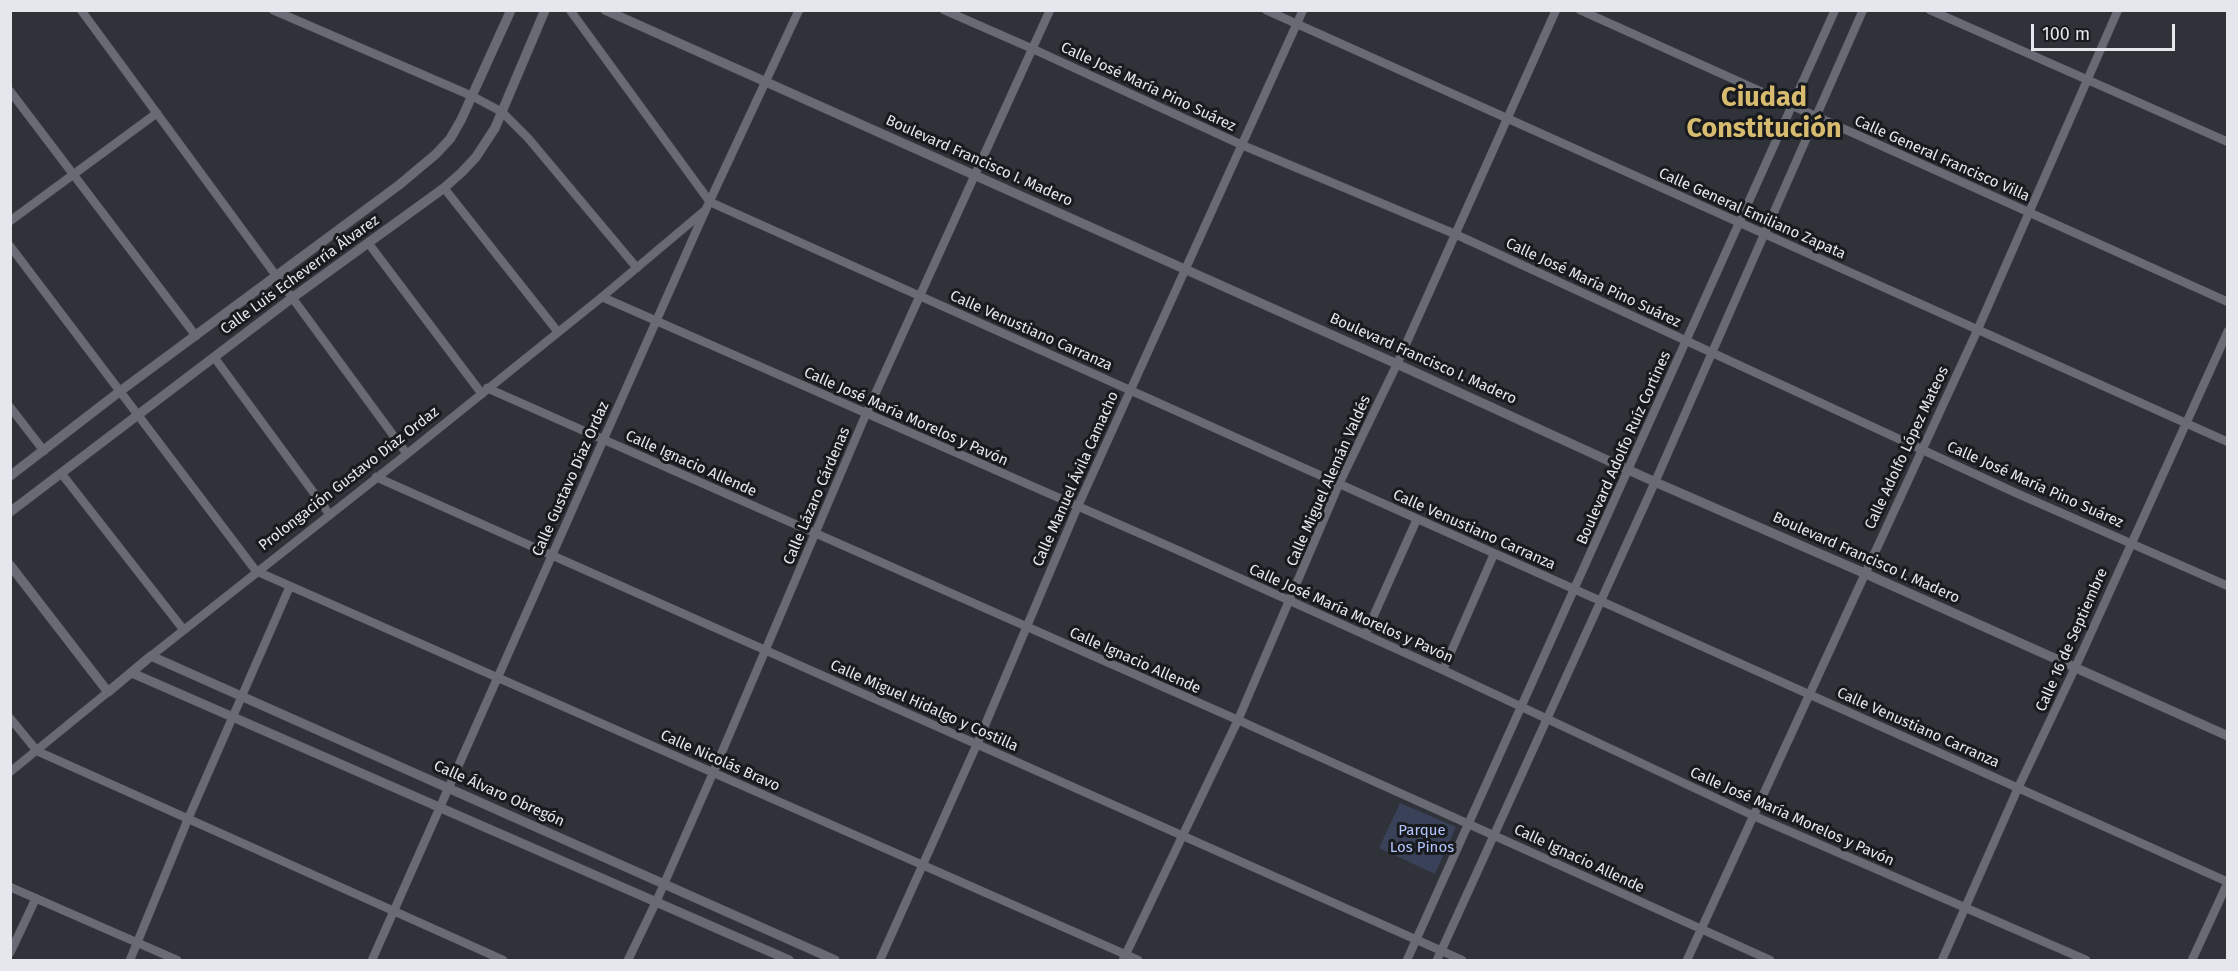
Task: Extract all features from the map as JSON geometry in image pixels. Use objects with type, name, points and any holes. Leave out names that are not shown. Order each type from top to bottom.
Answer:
[{"type":"street","points":[[81,10],[407,454]]},
{"type":"street","points":[[273,10],[472,96],[502,112],[528,138],[637,268]]},
{"type":"street","name":"Calle Luis Echeverría Álvarez","points":[[10,477],[119,392],[399,185],[436,154],[450,139],[512,10]]},
{"type":"street","name":"Calle Luis Echeverría Álvarez","points":[[10,512],[292,298],[444,188],[476,157],[495,128],[545,10]]},
{"type":"street","points":[[570,10],[708,206]]},
{"type":"street","name":"Boulevard Francisco I. Madero","points":[[605,10],[975,177],[1186,269],[1655,482],[2228,736]]},
{"type":"street","name":"Calle Gustavo Díaz Ordaz","points":[[372,960],[708,206],[798,10]]},
{"type":"street","name":"Calle José María Pino Suárez","points":[[944,10],[1242,145],[1455,234],[2016,493],[2228,586]]},
{"type":"street","name":"Calle Lázaro Cárdenas","points":[[628,960],[713,773],[866,414],[1050,10]]},
{"type":"street","name":"Calle General Emiliano Zapata","points":[[1266,10],[2228,442]]},
{"type":"street","name":"Calle Manuel Ávila Camacho","points":[[880,960],[977,744],[1077,508],[1303,10]]},
{"type":"street","name":"Calle Miguel Alemán Valdés","points":[[1124,958],[1238,720],[1340,484],[1397,364],[1556,10]]},
{"type":"street","name":"Calle General Francisco Villa","points":[[1580,10],[2228,302]]},
{"type":"street","name":"Boulevard Adolfo Ruíz Cortines","points":[[1407,960],[1835,10]]},
{"type":"street","points":[[1437,960],[1655,482],[1863,10]]},
{"type":"street","points":[[1930,10],[2228,142]]},
{"type":"street","name":"Calle Adolfo López Mateos","points":[[1687,960],[1921,448],[1977,331],[2118,10]]},
{"type":"street","points":[[10,91],[196,336]]},
{"type":"street","points":[[10,221],[157,113]]},
{"type":"street","points":[[444,188],[558,332]]},
{"type":"street","name":"Prolongación Gustavo Díaz Ordaz","points":[[10,772],[183,629],[407,454],[602,297],[708,206]]},
{"type":"street","name":"Calle Venustiano Carranza","points":[[708,206],[919,296],[2227,882]]},
{"type":"street","points":[[369,244],[484,391]]},
{"type":"street","points":[[10,246],[256,571]]},
{"type":"street","name":"Calle José María Morelos y Pavón","points":[[602,297],[1290,601],[1754,816],[1966,910],[2086,960]]},
{"type":"street","name":"Calle 16 de Septiembre","points":[[1942,960],[2018,788],[2228,331]]},
{"type":"street","points":[[214,357],[330,514]]},
{"type":"street","name":"Calle Ignacio Allende","points":[[484,391],[604,440],[1238,720],[1770,960]]},
{"type":"street","points":[[10,407],[44,451]]},
{"type":"street","points":[[61,473],[183,629]]},
{"type":"street","name":"Calle Miguel Hidalgo y Costilla","points":[[376,477],[1462,960]]},
{"type":"street","points":[[1365,635],[1417,519]]},
{"type":"street","points":[[1443,670],[1494,554]]},
{"type":"street","points":[[10,565],[108,692]]},
{"type":"street","name":"Calle Nicolás Bravo","points":[[256,571],[923,866],[1124,958],[1138,960]]},
{"type":"street","points":[[130,960],[290,586]]},
{"type":"street","name":"Calle Álvaro Obregón","points":[[151,656],[835,960]]},
{"type":"street","points":[[132,673],[789,960]]},
{"type":"street","points":[[10,717],[37,751],[503,960]]},
{"type":"street","points":[[2192,960],[2227,882]]},
{"type":"street","points":[[10,886],[177,960]]},
{"type":"street","points":[[10,953],[36,898]]},
{"type":"green space","name":"Parque Los Pinos","points":[[1400,803],[1456,827],[1435,874],[1379,848]]},
{"type":"district","name":"Ciudad Constitución","points":[[1764,114]]}]
